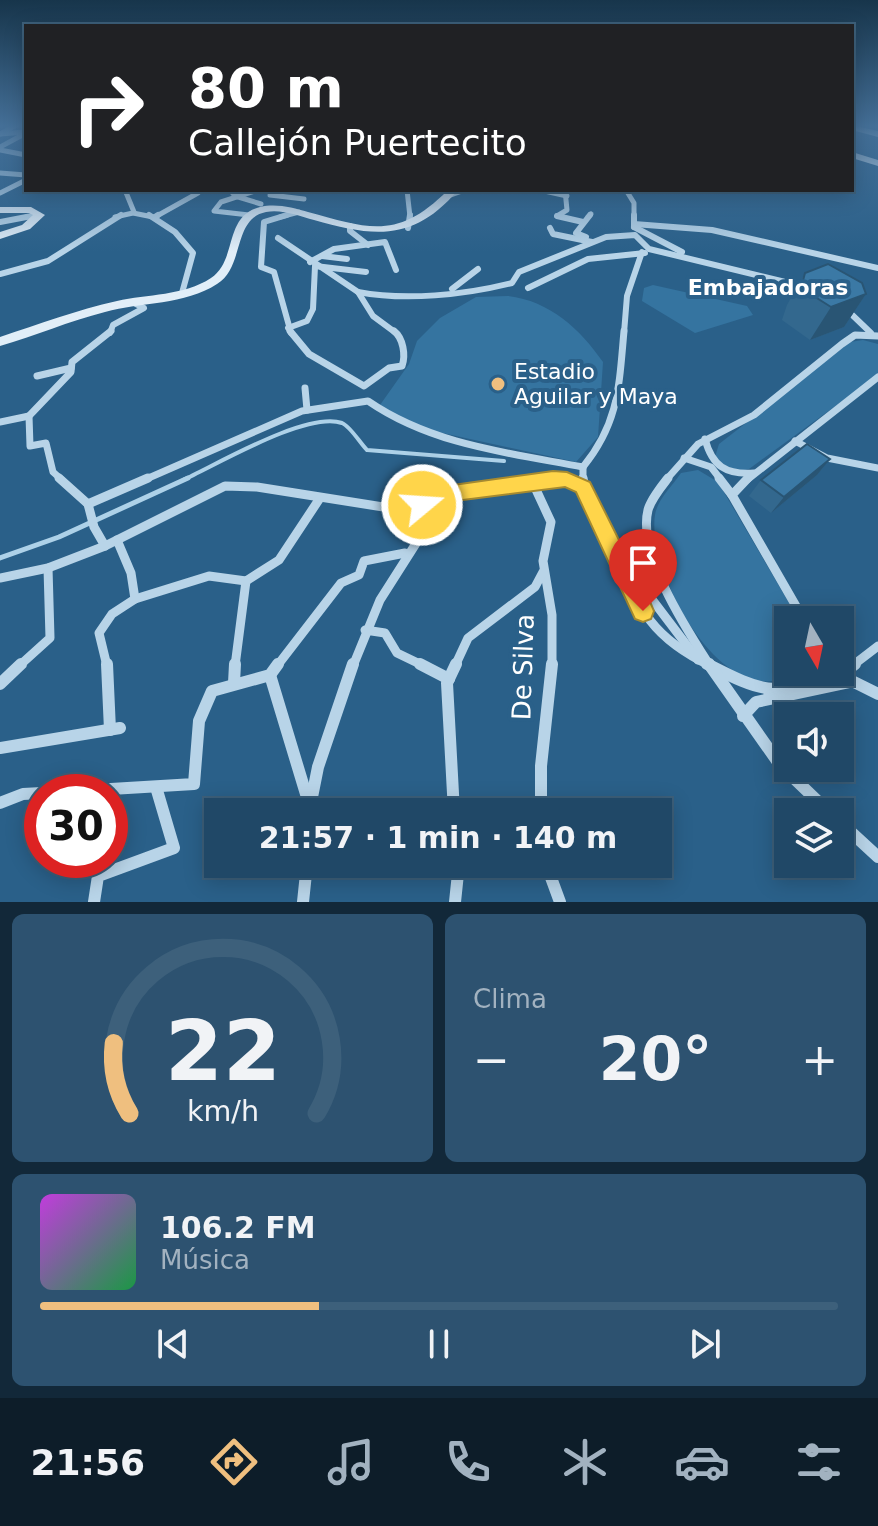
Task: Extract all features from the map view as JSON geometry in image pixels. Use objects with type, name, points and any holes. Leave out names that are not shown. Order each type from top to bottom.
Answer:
[{"type":"street","points":[[0,173],[24,178]]},
{"type":"street","points":[[0,193],[24,179]]},
{"type":"street","points":[[126,192],[134,212]]},
{"type":"street","points":[[155,217],[197,192]]},
{"type":"street","points":[[232,192],[256,210]]},
{"type":"street","points":[[250,192],[221,202],[214,211],[282,208],[377,231],[408,228],[429,215],[450,193]]},
{"type":"street","points":[[0,342],[136,301],[182,293],[216,280],[227,271],[241,223],[272,192],[304,199]]},
{"type":"street","points":[[407,192],[411,208],[408,228]]},
{"type":"street","points":[[627,192],[634,203],[635,235],[642,252],[627,296],[619,391],[604,441],[583,467],[584,487],[620,566],[653,627],[677,650],[749,686],[778,692],[802,686]]},
{"type":"street","points":[[566,193],[567,210],[557,216],[583,222]]},
{"type":"street","points":[[0,210],[31,210],[40,215]]},
{"type":"street","points":[[0,274],[56,257],[82,235],[120,215],[134,212],[155,217],[193,253],[182,293]]},
{"type":"street","points":[[278,238],[312,264],[336,275],[358,292],[373,316],[399,335],[405,358],[402,366],[389,368],[364,386],[310,355],[288,328],[281,288],[274,272],[261,267],[259,252],[264,222],[299,212]]},
{"type":"street","points":[[591,214],[576,233],[595,242]]},
{"type":"street","points":[[0,222],[40,215]]},
{"type":"street","points":[[0,236],[26,227],[40,215]]},
{"type":"street","points":[[634,225],[674,249],[705,261]]},
{"type":"street","points":[[634,225],[712,230],[878,268]]},
{"type":"street","points":[[350,226],[350,231],[368,245]]},
{"type":"street","points":[[550,228],[553,234],[595,242]]},
{"type":"street","points":[[358,292],[385,297],[452,289],[488,289],[512,283],[519,272],[595,242],[635,235]]},
{"type":"street","points":[[635,235],[649,249],[816,291]]},
{"type":"street","points":[[288,328],[307,321],[313,309],[312,264],[334,249],[385,242],[396,270]]},
{"type":"street","points":[[528,288],[588,259],[642,252],[705,261]]},
{"type":"street","points":[[321,256],[347,259]]},
{"type":"street","points":[[312,264],[366,272]]},
{"type":"street","points":[[452,289],[478,269]]},
{"type":"street","points":[[0,422],[29,416],[71,368],[72,362],[110,334],[113,325],[144,308],[136,301]]},
{"type":"street","points":[[838,303],[874,335]]},
{"type":"street","points":[[814,798],[779,764],[704,663],[680,616],[646,530],[649,507],[684,458],[705,439],[752,416],[850,338],[874,335]]},
{"type":"street","points":[[37,376],[71,368]]},
{"type":"street","points":[[732,495],[754,472],[878,377]]},
{"type":"street","points":[[305,388],[307,410]]},
{"type":"street","points":[[89,508],[307,410],[368,401],[385,414],[472,445],[583,467]]},
{"type":"street","points":[[29,416],[30,446],[46,443],[53,472],[89,508],[94,527],[105,546]]},
{"type":"street","points":[[705,439],[713,464],[724,473],[754,472]]},
{"type":"street","points":[[795,441],[827,458],[878,468]]},
{"type":"street","points":[[684,458],[711,467],[732,495],[796,606]]},
{"type":"street","points":[[0,578],[48,568],[105,546],[225,486],[257,487],[402,510],[453,493],[532,481],[567,479],[584,487]]},
{"type":"street","name":"De Silva","points":[[532,481],[551,522],[541,542],[553,630],[538,780],[540,798]]},
{"type":"street","points":[[0,748],[115,729],[109,677],[99,633],[112,614],[135,599],[209,576],[246,581],[279,560],[320,498]]},
{"type":"street","points":[[312,798],[326,744],[365,630],[405,553],[422,534],[422,505]]},
{"type":"street","points":[[117,540],[131,573],[135,599]]},
{"type":"street","points":[[128,788],[194,784],[199,721],[212,691],[270,675],[341,583],[359,575],[364,561],[405,553]]},
{"type":"street","points":[[453,798],[449,679],[468,638],[491,617],[535,587],[544,567]]},
{"type":"street","points":[[0,684],[50,638],[48,568]]},
{"type":"street","points":[[234,683],[236,639],[246,581]]},
{"type":"street","points":[[365,630],[385,633],[397,653],[449,679]]},
{"type":"street","points":[[854,667],[878,646]]},
{"type":"street","points":[[270,675],[306,798]]},
{"type":"street","points":[[854,681],[878,694]]},
{"type":"street","points":[[743,716],[747,708],[756,702],[810,686]]},
{"type":"street","points":[[94,902],[98,876],[174,848],[156,787]]},
{"type":"street","points":[[0,803],[24,794]]},
{"type":"street","points":[[854,835],[878,857]]},
{"type":"street","points":[[303,902],[306,878]]},
{"type":"street","points":[[455,902],[458,878]]},
{"type":"street","points":[[551,878],[560,902]]},
{"type":"shaded area","points":[[653,285],[747,306],[753,315],[695,333],[642,301],[644,288]]},
{"type":"shaded area","name":"Estadio Aguilar y Maya","points":[[508,296],[537,304],[563,318],[603,362],[598,437],[576,462],[415,427],[380,405],[409,364],[417,341],[440,318],[476,297]]},
{"type":"shaded area","points":[[863,340],[878,344],[878,375],[749,469],[730,468],[715,457],[719,444],[850,342]]},
{"type":"shaded area","points":[[698,470],[718,482],[791,606],[774,606],[774,679],[743,676],[718,658],[696,633],[677,602],[663,570],[656,540],[655,515],[662,498],[681,473]]},
{"type":"building","points":[[828,264],[862,283],[866,294],[831,307],[801,288],[805,273]]},
{"type":"building","points":[[807,444],[830,459],[784,497],[761,480]]},
{"type":"waterway","points":[[183,480],[262,441],[327,421],[345,425],[367,450],[504,461]]},
{"type":"waterway","points":[[0,558],[59,537],[188,478]]},
{"type":"place","name":"Estadio Aguilar y Maya","points":[[498,384]]},
{"type":"district","name":"Embajadoras","points":[[768,287]]},
{"type":"route","points":[[422,505],[453,493],[553,479],[567,479],[584,487],[643,611]]}]
